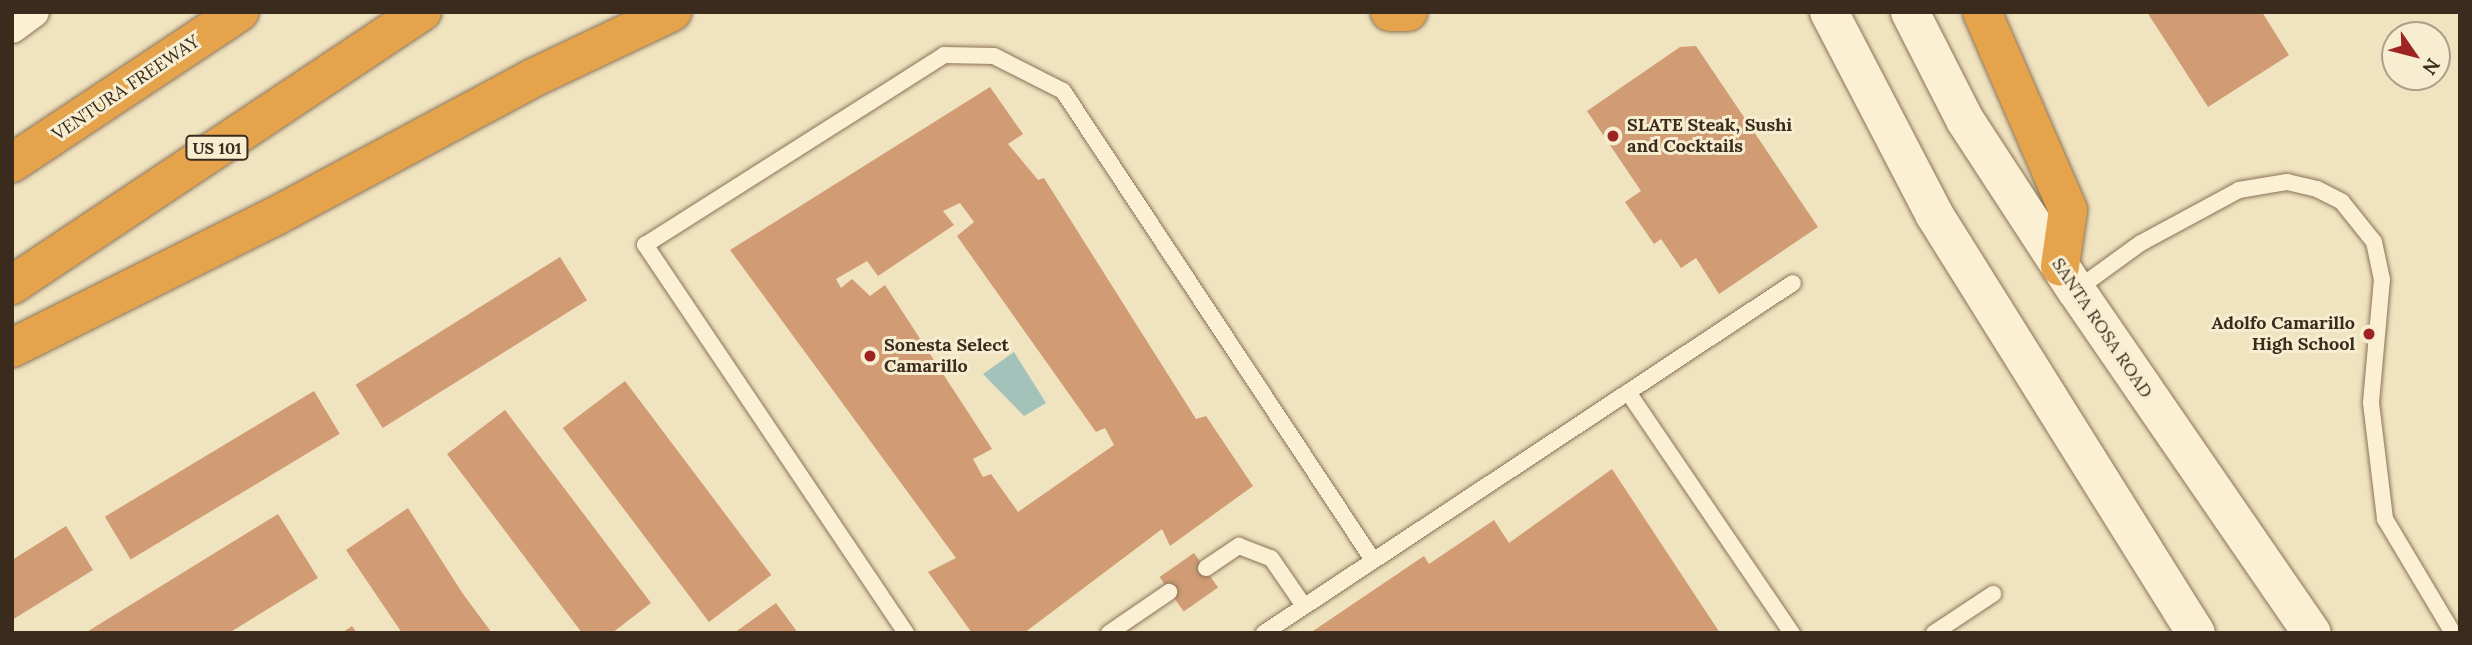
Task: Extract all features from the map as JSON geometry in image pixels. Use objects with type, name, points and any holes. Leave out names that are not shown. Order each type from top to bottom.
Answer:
[{"type":"highway","points":[[154,69],[223,12]]},
{"type":"highway","name":"VENTURA FREEWAY","points":[[12,163],[239,12]]},
{"type":"highway","name":"US 101","points":[[12,285],[422,12]]},
{"type":"highway","points":[[12,348],[274,218],[533,78],[671,12]]},
{"type":"highway","points":[[1390,12],[1408,12]]},
{"type":"highway","points":[[1982,12],[2068,210],[2068,278]]},
{"type":"main road","points":[[1829,12],[1928,202],[2196,633]]},
{"type":"main road","name":"SANTA ROSA ROAD","points":[[1910,12],[1965,120],[2068,278],[2312,633]]},
{"type":"street","points":[[12,28],[34,12]]},
{"type":"lane","points":[[906,633],[645,245],[944,55],[994,56],[1063,92],[1373,560]]},
{"type":"lane","points":[[2068,278],[2141,243],[2239,190],[2287,182],[2317,189],[2342,202],[2374,242],[2382,279],[2371,403],[2385,519],[2453,633]]},
{"type":"lane","points":[[1264,633],[1793,283]]},
{"type":"lane","points":[[1628,392],[1792,633]]},
{"type":"lane","points":[[1206,568],[1239,546],[1271,558],[1304,606]]},
{"type":"lane","points":[[1109,633],[1169,592]]},
{"type":"lane","points":[[1934,633],[1993,594]]},
{"type":"water","points":[[1014,352],[1046,403],[1024,416],[983,374]]},
{"type":"building","points":[[2147,12],[2262,12],[2289,55],[2208,107]]},
{"type":"building","points":[[1696,46],[1818,227],[1719,294],[1696,258],[1681,268],[1661,239],[1654,244],[1625,202],[1641,191],[1587,111],[1680,47]]},
{"type":"building","name":"Sonesta Select Camarillo","points":[[990,87],[1023,134],[1008,144],[1038,180],[1044,178],[1196,419],[1206,416],[1253,486],[1170,546],[1162,529],[1024,633],[972,633],[928,572],[956,558],[730,250]],"holes":[[[960,203],[974,222],[957,236],[1096,432],[1105,428],[1114,445],[1018,512],[991,474],[983,477],[973,459],[992,449],[885,285],[870,296],[852,279],[841,288],[836,279],[867,261],[878,276],[954,225],[943,211]]]},
{"type":"building","points":[[560,257],[587,300],[383,428],[356,385]]},
{"type":"building","points":[[625,381],[771,575],[709,622],[563,428]]},
{"type":"building","points":[[314,391],[340,434],[131,560],[105,517]]},
{"type":"building","points":[[505,410],[651,603],[612,633],[582,633],[447,454]]},
{"type":"building","points":[[1612,469],[1720,633],[1310,633],[1424,556],[1429,564],[1494,520],[1509,543]]},
{"type":"building","points":[[408,508],[463,594],[492,633],[402,633],[346,550]]},
{"type":"building","points":[[278,514],[318,578],[229,633],[85,633]]},
{"type":"building","points":[[66,526],[93,570],[12,620],[12,560]]},
{"type":"building","points":[[1194,553],[1218,587],[1184,611],[1160,577]]},
{"type":"building","points":[[776,603],[798,633],[734,633]]},
{"type":"building","points":[[352,626],[357,633],[342,633]]},
{"type":"place","name":"SLATE Steak, Sushi and Cocktails","points":[[1613,136]]},
{"type":"place","name":"Adolfo Camarillo High School","points":[[2369,334]]},
{"type":"place","name":"Sonesta Select Camarillo","points":[[870,356]]}]
